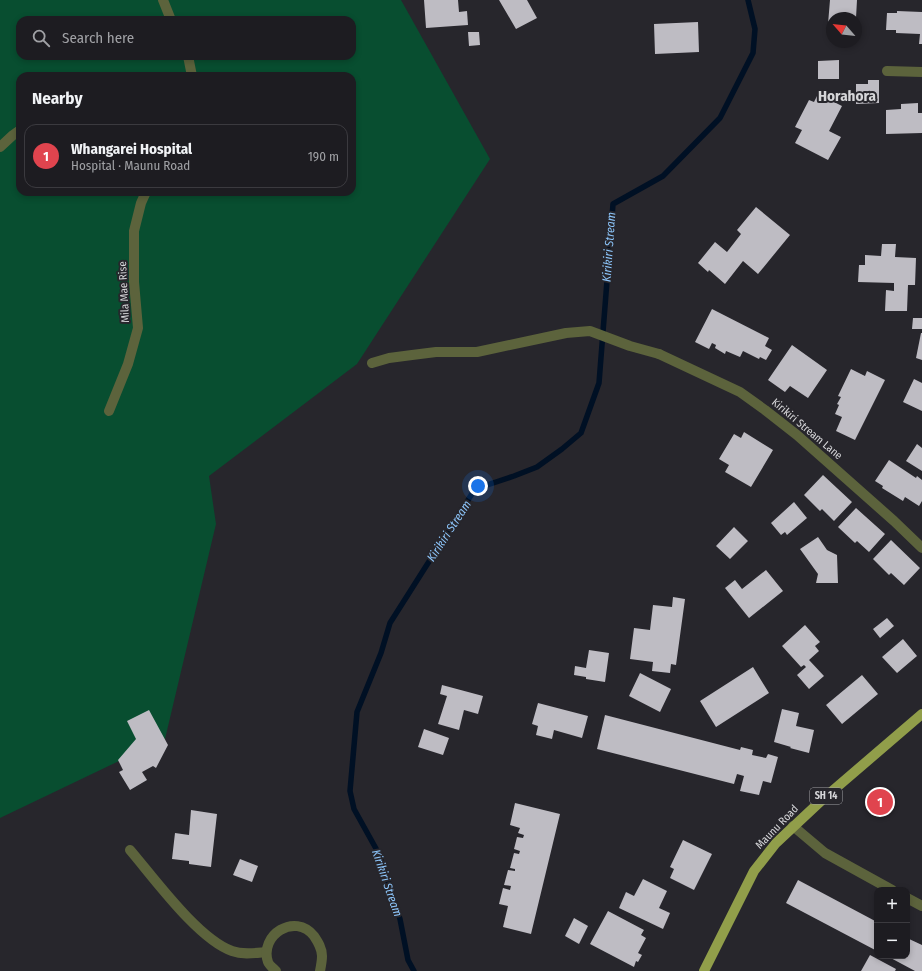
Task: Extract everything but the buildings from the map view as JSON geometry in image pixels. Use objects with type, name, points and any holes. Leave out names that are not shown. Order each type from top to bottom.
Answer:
[{"type":"main road","name":"Maunu Road","points":[[704,971],[754,871],[776,843],[793,826],[922,714]]},
{"type":"street","points":[[164,0],[170,16]]},
{"type":"street","points":[[189,60],[191,72]]},
{"type":"street","points":[[887,71],[922,72]]},
{"type":"street","points":[[0,147],[16,133]]},
{"type":"street","name":"Mila Mae Rise","points":[[109,411],[128,364],[138,328],[134,282],[134,231],[144,196]]},
{"type":"street","name":"Kirikiri Stream Lane","points":[[372,363],[389,358],[436,352],[477,352],[566,332],[590,331],[630,346],[659,354],[740,392],[765,410],[797,435],[894,521],[922,548]]},
{"type":"street","points":[[793,826],[825,853],[887,887]]},
{"type":"street","points":[[130,850],[187,917],[222,946],[233,952],[244,954],[266,952]]},
{"type":"street","points":[[910,900],[922,906]]},
{"type":"street","points":[[276,971],[268,963],[266,952],[272,936],[283,928],[295,925],[311,932],[319,942],[322,955],[320,971]]},
{"type":"green space","points":[[0,0],[401,0],[490,159],[357,364],[209,476],[216,524],[165,739],[0,818]]},
{"type":"waterway","name":"Kirikiri Stream","points":[[414,971],[408,960],[400,919],[379,854],[354,809],[350,791],[357,712],[381,653],[390,623],[475,489],[537,467],[581,433],[599,383],[613,204],[663,176],[720,118],[753,53],[755,29],[748,0]]},
{"type":"place","name":"Whangarei Hospital","points":[[880,802]]},
{"type":"district","name":"Horahora","points":[[847,96]]}]
